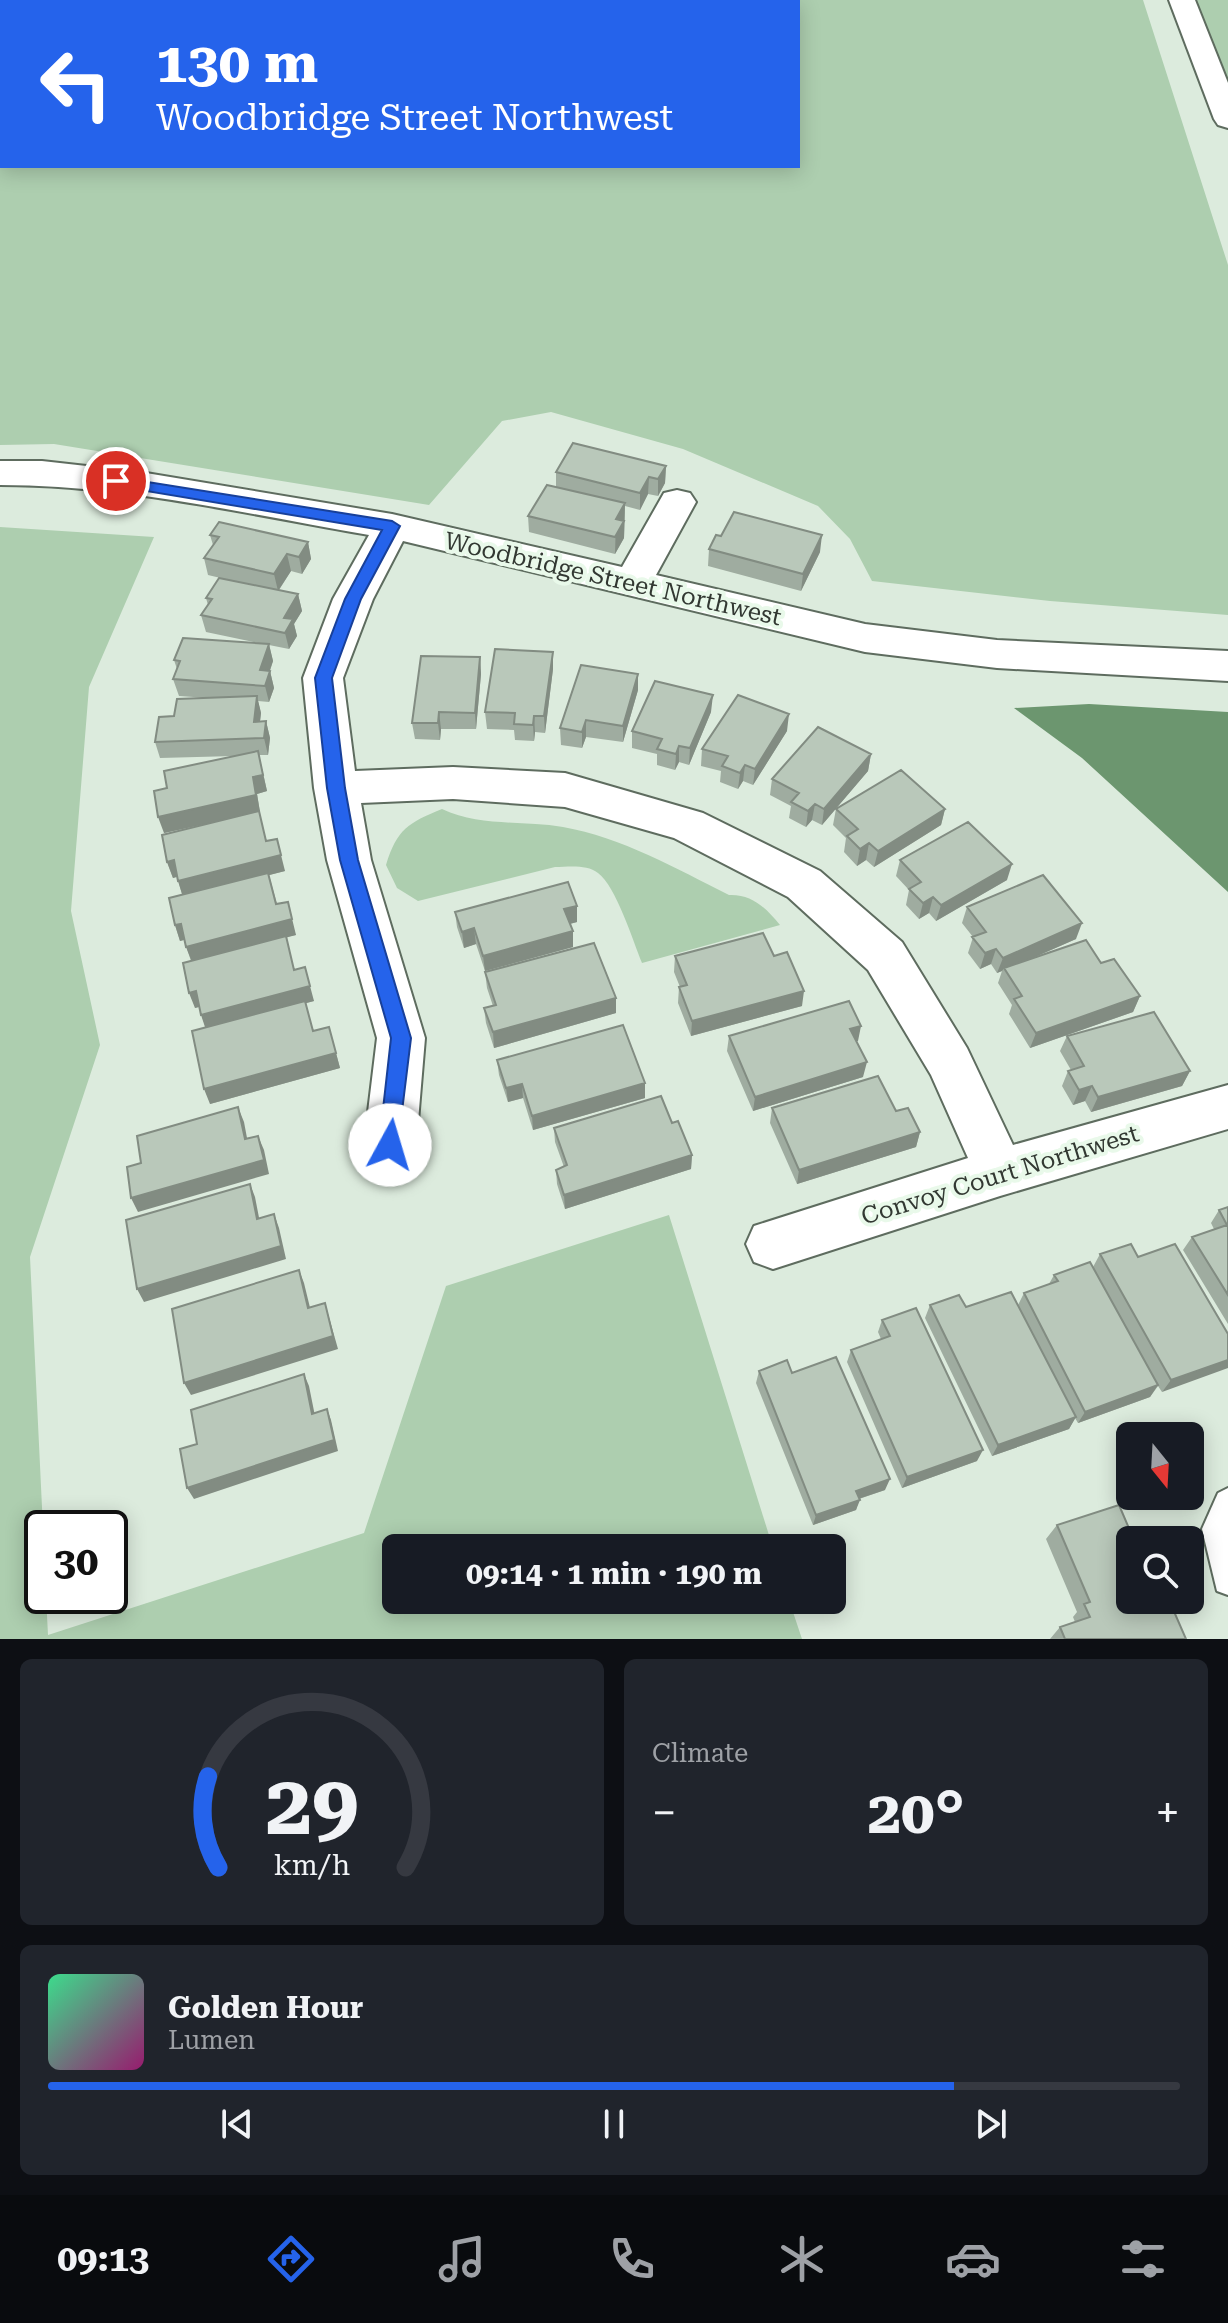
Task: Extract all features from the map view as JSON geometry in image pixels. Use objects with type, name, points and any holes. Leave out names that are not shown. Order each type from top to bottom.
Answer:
[{"type":"street","points":[[1182,0],[1228,119]]},
{"type":"street","name":"Woodbridge Street Northwest","points":[[0,473],[42,473],[140,484],[392,526],[865,638],[997,654],[1228,666]]},
{"type":"street","points":[[632,584],[677,502]]},
{"type":"street","points":[[390,1145],[401,1038],[349,860],[336,788],[323,678],[353,599],[392,526]]},
{"type":"street","points":[[336,788],[453,783],[565,790],[687,825],[804,884],[885,956],[950,1063],[1000,1172]]},
{"type":"street","name":"Convoy Court Northwest","points":[[773,1244],[1000,1172],[1228,1107]]},
{"type":"lane","points":[[1228,1503],[1217,1529],[1228,1580]]},
{"type":"shaded area","points":[[800,0],[1143,0],[1228,265],[1228,615],[1050,601],[872,581],[850,539],[818,506],[683,449],[551,412],[502,421],[429,505],[54,444],[0,445],[0,168],[800,168]]},
{"type":"shaded area","points":[[1182,0],[1228,0],[1228,119]]},
{"type":"shaded area","points":[[0,527],[154,537],[89,687],[71,911],[100,1045],[30,1257],[42,1510],[24,1510],[24,1614],[47,1614],[48,1635],[113,1614],[128,1614],[128,1609],[364,1533],[446,1286],[669,1215],[769,1534],[382,1534],[382,1614],[794,1614],[802,1639],[0,1639]]},
{"type":"shaded area","points":[[1089,704],[1228,712],[1228,892],[1082,758],[1014,708]]},
{"type":"shaded area","points":[[442,809],[486,821],[563,827],[606,838],[729,895],[752,900],[780,925],[642,963],[611,889],[598,873],[588,868],[555,867],[418,901],[397,888],[386,865],[405,829]]},
{"type":"building","points":[[573,443],[666,466],[658,479],[649,477],[640,493],[556,472]]},
{"type":"building","points":[[547,485],[625,503],[616,519],[624,521],[615,537],[528,516]]},
{"type":"building","points":[[734,512],[822,535],[803,574],[709,549],[716,535],[721,536]]},
{"type":"building","points":[[219,522],[308,542],[299,557],[287,554],[274,574],[204,558],[219,537],[210,535]]},
{"type":"building","points":[[219,578],[298,594],[284,618],[293,619],[285,633],[201,615],[212,599],[206,598]]},
{"type":"building","points":[[183,638],[269,644],[260,670],[270,671],[265,686],[173,679],[180,661],[174,660]]},
{"type":"building","points":[[495,649],[553,652],[544,716],[534,716],[533,725],[514,724],[515,713],[485,712]]},
{"type":"building","points":[[421,656],[480,657],[475,713],[439,712],[438,723],[412,723]]},
{"type":"building","points":[[581,665],[638,674],[623,726],[586,720],[582,732],[560,728]]},
{"type":"building","points":[[655,681],[713,695],[690,748],[679,746],[676,754],[657,749],[662,739],[632,731]]},
{"type":"building","points":[[738,695],[789,714],[755,769],[745,765],[740,773],[722,766],[728,756],[702,749]]},
{"type":"building","points":[[257,696],[254,722],[266,721],[264,738],[155,742],[159,717],[174,716],[177,699]]},
{"type":"building","points":[[818,727],[871,754],[824,809],[815,804],[808,811],[791,802],[799,793],[772,779]]},
{"type":"building","points":[[258,751],[263,775],[253,777],[256,795],[158,817],[154,791],[167,788],[164,771]]},
{"type":"building","points":[[901,770],[945,809],[878,851],[869,843],[860,849],[847,836],[858,829],[836,809]]},
{"type":"building","points":[[259,811],[266,841],[277,839],[281,855],[178,881],[174,860],[167,862],[162,835]]},
{"type":"building","points":[[968,822],[1012,864],[941,905],[933,897],[923,903],[909,889],[921,882],[900,860]]},
{"type":"building","points":[[268,873],[276,904],[288,902],[292,919],[186,947],[181,924],[175,925],[169,898]]},
{"type":"building","points":[[1043,875],[1082,923],[1003,958],[996,949],[985,953],[972,937],[986,932],[967,907]]},
{"type":"building","points":[[568,882],[577,906],[564,909],[573,931],[483,956],[474,928],[462,932],[455,912]]},
{"type":"building","points":[[763,933],[774,956],[787,952],[804,991],[692,1021],[679,987],[687,985],[675,956]]},
{"type":"building","points":[[286,936],[294,970],[305,967],[310,986],[201,1015],[196,991],[189,993],[183,963]]},
{"type":"building","points":[[1086,940],[1101,963],[1114,959],[1140,996],[1036,1033],[1014,999],[1022,996],[1004,968]]},
{"type":"building","points":[[594,943],[616,998],[493,1032],[484,1008],[496,1005],[485,972]]},
{"type":"building","points":[[305,1001],[313,1031],[329,1027],[336,1053],[204,1089],[192,1031]]},
{"type":"building","points":[[849,1001],[861,1026],[850,1029],[867,1062],[755,1097],[729,1036]]},
{"type":"building","points":[[1154,1012],[1190,1071],[1098,1097],[1092,1086],[1079,1090],[1068,1071],[1084,1066],[1067,1036]]},
{"type":"building","points":[[623,1025],[645,1083],[532,1116],[522,1084],[506,1088],[497,1060]]},
{"type":"building","points":[[878,1076],[896,1111],[908,1108],[920,1132],[799,1170],[772,1108]]},
{"type":"building","points":[[661,1096],[672,1123],[678,1121],[692,1155],[564,1195],[556,1170],[567,1165],[554,1128]]},
{"type":"building","points":[[238,1107],[245,1139],[258,1136],[264,1160],[131,1198],[127,1167],[141,1163],[137,1136]]},
{"type":"building","points":[[250,1184],[257,1219],[274,1214],[281,1246],[137,1289],[126,1220]]},
{"type":"building","points":[[1228,1207],[1228,1295],[1192,1237],[1227,1225],[1219,1210]]},
{"type":"building","points":[[1131,1244],[1138,1257],[1175,1244],[1228,1334],[1228,1360],[1171,1380],[1100,1254]]},
{"type":"building","points":[[1090,1262],[1158,1385],[1085,1412],[1024,1293],[1058,1281],[1054,1275]]},
{"type":"building","points":[[299,1270],[308,1308],[325,1303],[333,1336],[184,1383],[172,1309]]},
{"type":"building","points":[[1011,1292],[1076,1417],[998,1445],[930,1305],[959,1295],[966,1307]]},
{"type":"building","points":[[916,1308],[983,1450],[907,1477],[851,1350],[890,1336],[882,1320]]},
{"type":"building","points":[[836,1357],[890,1479],[856,1491],[860,1500],[816,1515],[759,1371],[787,1360],[792,1373]]},
{"type":"building","points":[[304,1374],[312,1414],[327,1409],[334,1440],[187,1488],[180,1449],[197,1444],[191,1410]]},
{"type":"building","points":[[1116,1506],[1116,1510],[1121,1510],[1128,1526],[1116,1526],[1116,1614],[1175,1614],[1186,1639],[1065,1639],[1060,1627],[1090,1617],[1084,1604],[1090,1602],[1057,1525]]},
{"type":"route","points":[[116,481],[392,526],[353,599],[323,678],[336,788],[349,860],[401,1038],[390,1145]]}]
